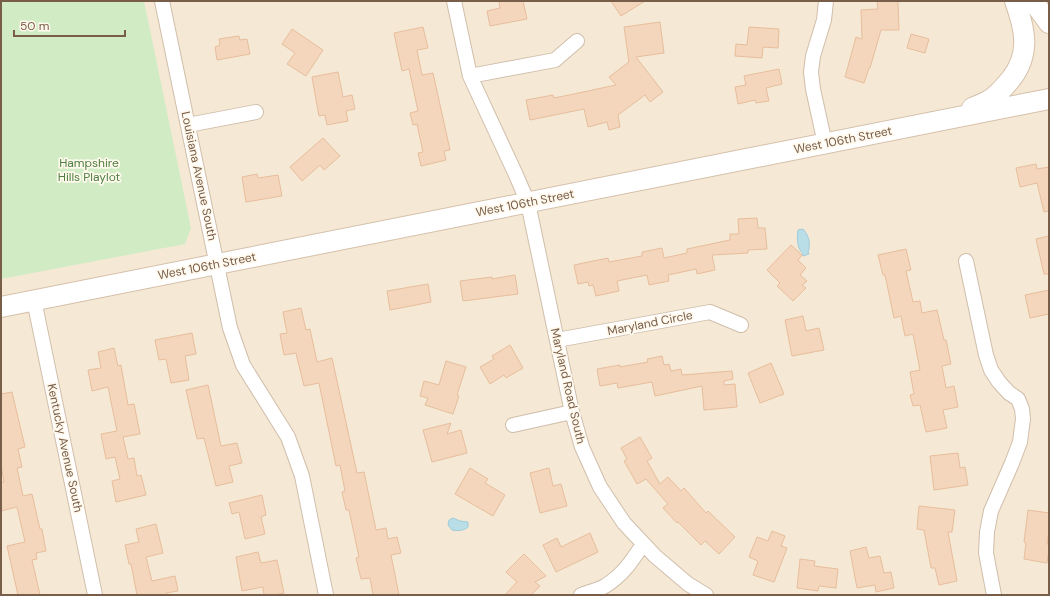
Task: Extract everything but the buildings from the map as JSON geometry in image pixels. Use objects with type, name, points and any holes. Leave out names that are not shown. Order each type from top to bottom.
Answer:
[{"type":"street","name":"Louisiana Avenue South","points":[[162,1],[230,328],[243,365],[288,437],[302,476],[326,595]]},
{"type":"street","name":"Maryland Road South","points":[[454,1],[470,76],[528,203],[572,412],[582,447],[600,487],[624,523],[655,556],[688,584],[706,595]]},
{"type":"street","points":[[825,144],[813,89],[811,72],[813,56],[824,20],[826,1]]},
{"type":"street","points":[[953,118],[994,97],[1015,74],[1022,59],[1024,49],[1024,33],[1015,1]]},
{"type":"street","points":[[1033,1],[1049,23]]},
{"type":"street","points":[[470,76],[555,60],[576,41]]},
{"type":"street","name":"West 106th Street","points":[[1,307],[1049,99]]},
{"type":"street","points":[[188,125],[256,112]]},
{"type":"street","points":[[966,261],[986,355],[991,370],[999,382],[1018,400],[1022,409],[1023,420],[1020,442],[991,511],[987,532],[986,553],[994,595]]},
{"type":"street","name":"Kentucky Avenue South","points":[[34,300],[95,595]]},
{"type":"street","name":"Maryland Circle","points":[[557,340],[710,312],[741,325]]},
{"type":"street","points":[[513,425],[572,412]]},
{"type":"street","points":[[581,595],[604,587],[619,576],[632,561],[643,544]]},
{"type":"shaded area","points":[[1,1],[1049,1],[1049,595],[1,595]]},
{"type":"green space","name":"Hampshire Hills Playlot","points":[[1,1],[144,1],[191,228],[185,244],[1,279]]},
{"type":"water","points":[[803,229],[808,237],[809,254],[803,256],[798,246],[797,238],[798,230]]},
{"type":"water","points":[[453,518],[468,522],[468,527],[456,531],[452,530],[448,525],[449,520]]}]
